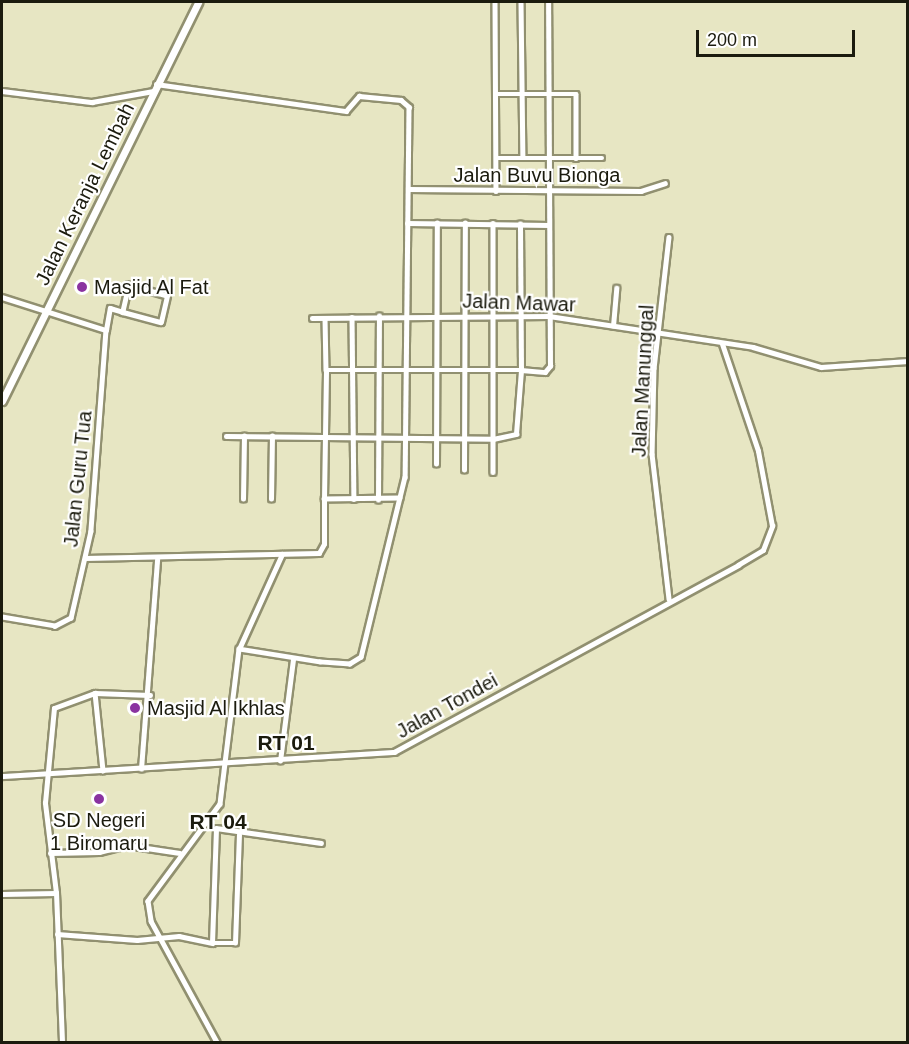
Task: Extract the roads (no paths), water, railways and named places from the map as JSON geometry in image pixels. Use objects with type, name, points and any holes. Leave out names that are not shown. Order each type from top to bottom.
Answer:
[{"type":"main road","name":"Jalan Keranja Lembah","points":[[2,401],[198,2]]},
{"type":"street","points":[[495,2],[497,94],[495,191]]},
{"type":"street","points":[[521,2],[523,156]]},
{"type":"street","points":[[326,370],[549,371],[548,2]]},
{"type":"street","points":[[2,91],[92,102],[155,87],[346,111],[359,96],[405,101],[409,107],[406,223],[407,436],[400,498],[361,657],[350,664],[293,659],[239,649]]},
{"type":"street","points":[[497,94],[576,94],[576,158]]},
{"type":"street","points":[[496,158],[523,156],[602,158]]},
{"type":"street","name":"Jalan Buvu Bionga","points":[[408,189],[641,190],[665,183]]},
{"type":"street","points":[[406,223],[549,225]]},
{"type":"street","points":[[436,223],[436,464]]},
{"type":"street","points":[[464,470],[466,439],[465,223]]},
{"type":"street","points":[[493,224],[493,472]]},
{"type":"street","points":[[226,436],[407,436],[509,439],[518,429],[521,370],[520,224]]},
{"type":"street","name":"Jalan Manunggal","points":[[669,237],[659,333],[652,454],[669,599]]},
{"type":"street","points":[[2,297],[106,330],[110,308],[123,312],[161,322],[167,296],[129,285],[123,312]]},
{"type":"street","points":[[613,326],[616,288]]},
{"type":"street","name":"Jalan Mawar","points":[[312,318],[437,315],[549,316],[753,347],[821,367],[908,361]]},
{"type":"street","points":[[378,500],[379,316]]},
{"type":"street","points":[[352,317],[354,499]]},
{"type":"street","points":[[86,558],[157,560],[234,552],[282,554],[322,550],[325,318]]},
{"type":"street","name":"Jalan Guru Tua","points":[[2,617],[66,625],[86,558],[106,330]]},
{"type":"street","name":"Jalan Tondei","points":[[2,776],[280,762],[397,751],[669,599],[738,566],[772,538],[758,452],[722,344]]},
{"type":"street","points":[[243,499],[244,436]]},
{"type":"street","points":[[271,499],[272,436]]},
{"type":"street","points":[[324,499],[400,498]]},
{"type":"street","points":[[217,1042],[158,937],[148,901],[179,853],[208,824],[220,804],[239,649],[282,554]]},
{"type":"street","points":[[141,769],[150,695],[150,608],[157,560]]},
{"type":"street","points":[[280,762],[293,659]]},
{"type":"street","points":[[62,1042],[56,893],[50,853],[47,774],[56,704],[95,693],[150,695]]},
{"type":"street","points":[[95,693],[103,771]]},
{"type":"street","points":[[208,824],[239,835],[321,843]]},
{"type":"street","points":[[212,943],[216,828]]},
{"type":"street","points":[[57,934],[198,937],[212,943],[235,943],[239,835]]},
{"type":"street","points":[[50,853],[105,852],[127,845],[179,853]]},
{"type":"street","points":[[2,894],[56,893]]},
{"type":"place","name":"Masjid Al Fat","points":[[82,287]]},
{"type":"place","name":"Masjid Al Ikhlas","points":[[135,708]]},
{"type":"place","name":"SD Negeri 1 Biromaru","points":[[99,799]]},
{"type":"district","name":"RT 01","points":[[286,743]]},
{"type":"district","name":"RT 04","points":[[218,822]]}]
